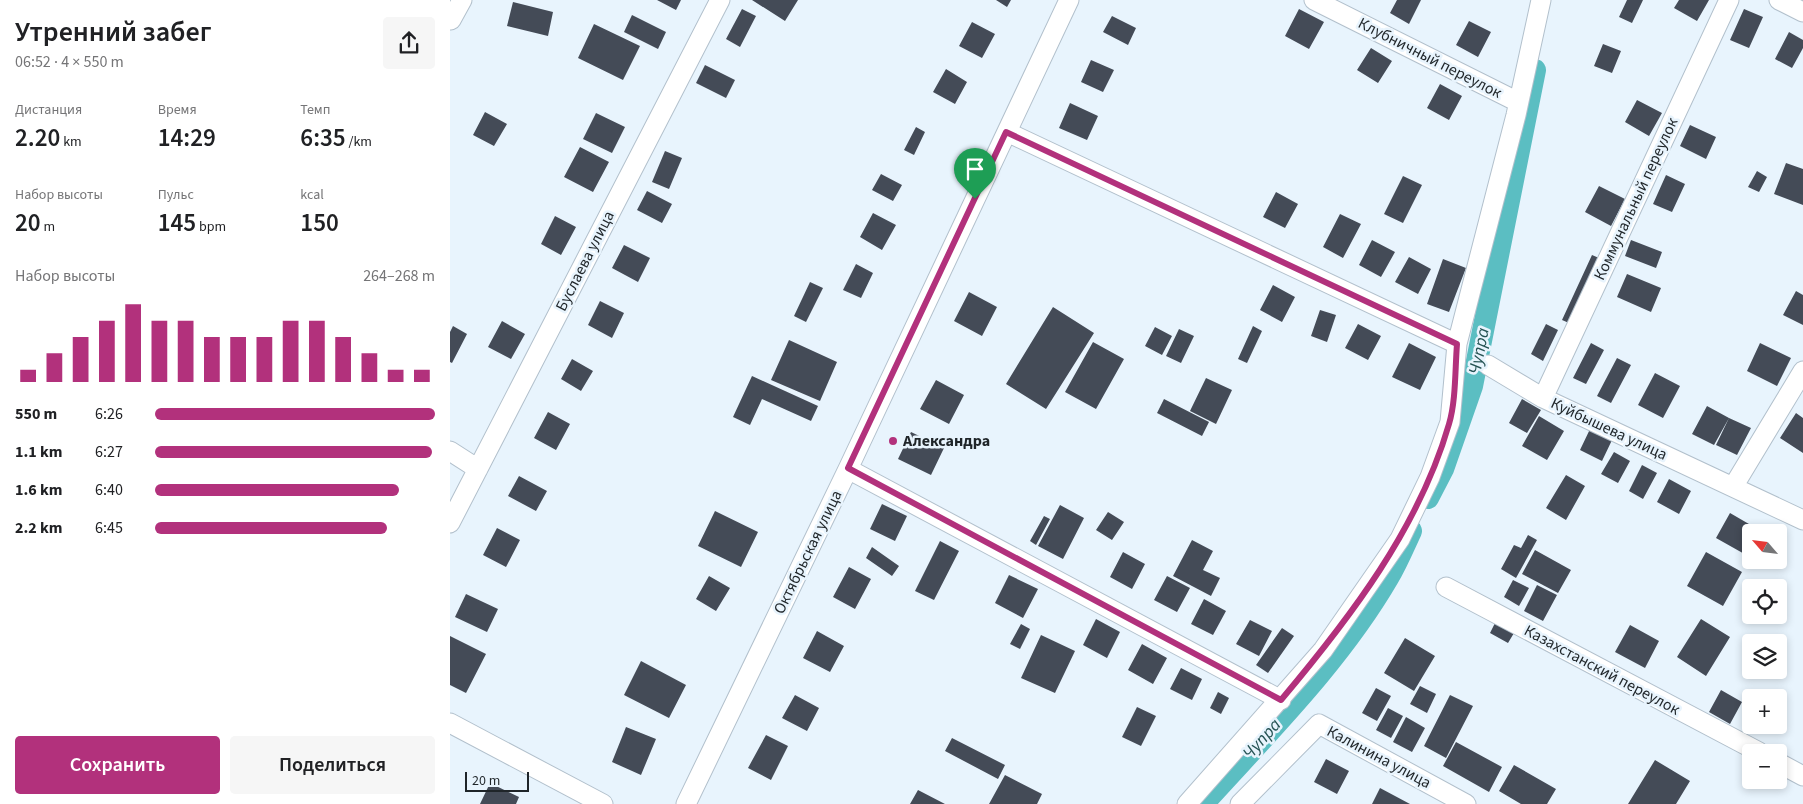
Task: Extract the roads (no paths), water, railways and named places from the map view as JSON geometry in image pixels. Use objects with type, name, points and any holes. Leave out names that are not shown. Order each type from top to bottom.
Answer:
[{"type":"street","points":[[451,20],[462,0]]},
{"type":"street","name":"Буслаева улица","points":[[450,523],[720,0]]},
{"type":"street","name":"Октябрьская улица","points":[[686,804],[848,468],[1069,0]]},
{"type":"street","name":"Клубничный переулок","points":[[1314,0],[1518,102]]},
{"type":"street","points":[[1187,804],[1281,700],[1323,650],[1400,539],[1430,477],[1450,422],[1457,344],[1518,102],[1541,0]]},
{"type":"street","name":"Коммунальный переулок","points":[[1543,398],[1729,0]]},
{"type":"street","points":[[1778,0],[1803,12]]},
{"type":"street","points":[[1006,132],[1457,344]]},
{"type":"street","name":"Куйбышева улица","points":[[1488,365],[1543,398],[1803,520]]},
{"type":"street","points":[[1733,487],[1803,371]]},
{"type":"street","points":[[450,452],[478,469]]},
{"type":"street","points":[[848,468],[1281,700]]},
{"type":"street","name":"Казахстанский переулок","points":[[1446,587],[1744,744]]},
{"type":"street","points":[[450,723],[603,804]]},
{"type":"street","name":"Калинина улица","points":[[1240,804],[1319,724],[1466,804]]},
{"type":"street","points":[[1787,767],[1803,776]]},
{"type":"waterway","name":"Чупра","points":[[1428,498],[1443,469],[1472,386],[1535,70]]},
{"type":"waterway","name":"Чупра","points":[[1203,804],[1302,696],[1348,639],[1388,578],[1411,531]]},
{"type":"place","name":"Александра","points":[[893,441]]}]
